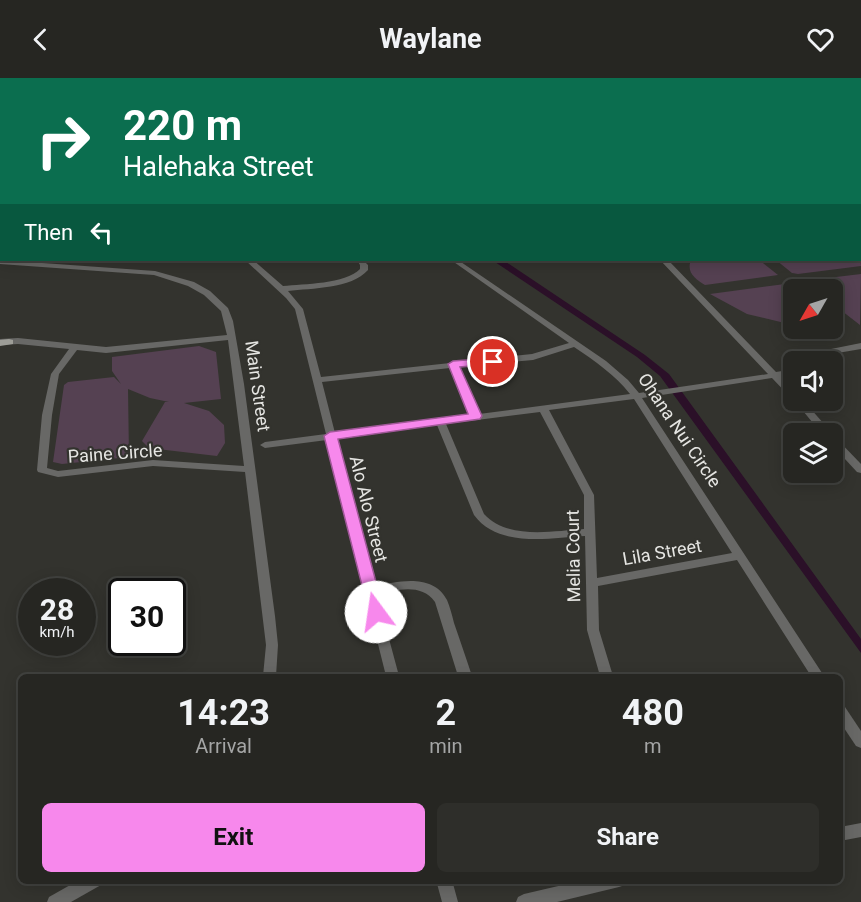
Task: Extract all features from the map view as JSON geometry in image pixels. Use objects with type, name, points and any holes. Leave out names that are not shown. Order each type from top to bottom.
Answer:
[{"type":"street","points":[[250,261],[280,289],[351,280],[364,270],[361,261]]},
{"type":"street","name":"Ohana Nui Circle","points":[[455,261],[615,372],[636,396],[817,674]]},
{"type":"street","points":[[665,261],[783,384]]},
{"type":"street","name":"Main Street","points":[[0,262],[135,270],[174,278],[190,284],[216,300],[229,321],[232,337],[272,645],[270,674]]},
{"type":"street","name":"Main Street","points":[[0,267],[26,265]]},
{"type":"street","name":"Alo Alo Street","points":[[280,289],[295,303],[301,316],[391,674]]},
{"type":"street","points":[[3,342],[75,348],[125,348],[232,337]]},
{"type":"street","points":[[317,380],[533,357],[576,344]]},
{"type":"street","points":[[835,351],[861,346]]},
{"type":"street","name":"Paine Circle","points":[[75,348],[55,374],[47,415],[42,470],[58,474],[153,463],[249,469]]},
{"type":"street","points":[[453,364],[475,416]]},
{"type":"street","points":[[265,445],[783,375]]},
{"type":"street","name":"Melia Court","points":[[543,408],[584,483],[590,507],[593,630],[605,674]]},
{"type":"street","points":[[808,411],[818,423]]},
{"type":"street","points":[[440,422],[478,515],[486,525],[511,534],[590,532]]},
{"type":"street","points":[[843,451],[861,470]]},
{"type":"street","name":"Lila Street","points":[[591,583],[740,556]]},
{"type":"street","points":[[370,591],[411,584],[425,586],[435,592],[441,601],[464,674]]},
{"type":"street","points":[[843,715],[861,742]]},
{"type":"street","points":[[843,833],[861,830]]},
{"type":"street","points":[[55,902],[88,884]]},
{"type":"street","points":[[445,884],[450,902]]},
{"type":"street","points":[[524,902],[602,884]]},
{"type":"shaded area","points":[[493,261],[504,261],[645,355],[669,374],[861,639],[861,653],[660,376],[637,357]]},
{"type":"shaded area","points":[[691,261],[760,261],[778,275],[705,285],[695,278]]},
{"type":"shaded area","points":[[777,261],[861,261],[861,266],[792,273]]},
{"type":"shaded area","points":[[861,274],[860,325],[843,312],[843,279],[819,279]]},
{"type":"shaded area","points":[[783,284],[783,323],[747,314],[710,294]]},
{"type":"shaded area","points":[[199,346],[216,352],[221,399],[184,403],[209,411],[224,425],[225,443],[217,456],[149,448],[142,441],[165,402],[169,402],[150,398],[128,389],[129,457],[62,464],[53,462],[64,385],[68,382],[114,377],[121,384],[112,371],[112,357]]},
{"type":"route","points":[[376,612],[330,436],[475,416],[453,364],[493,362]]}]
